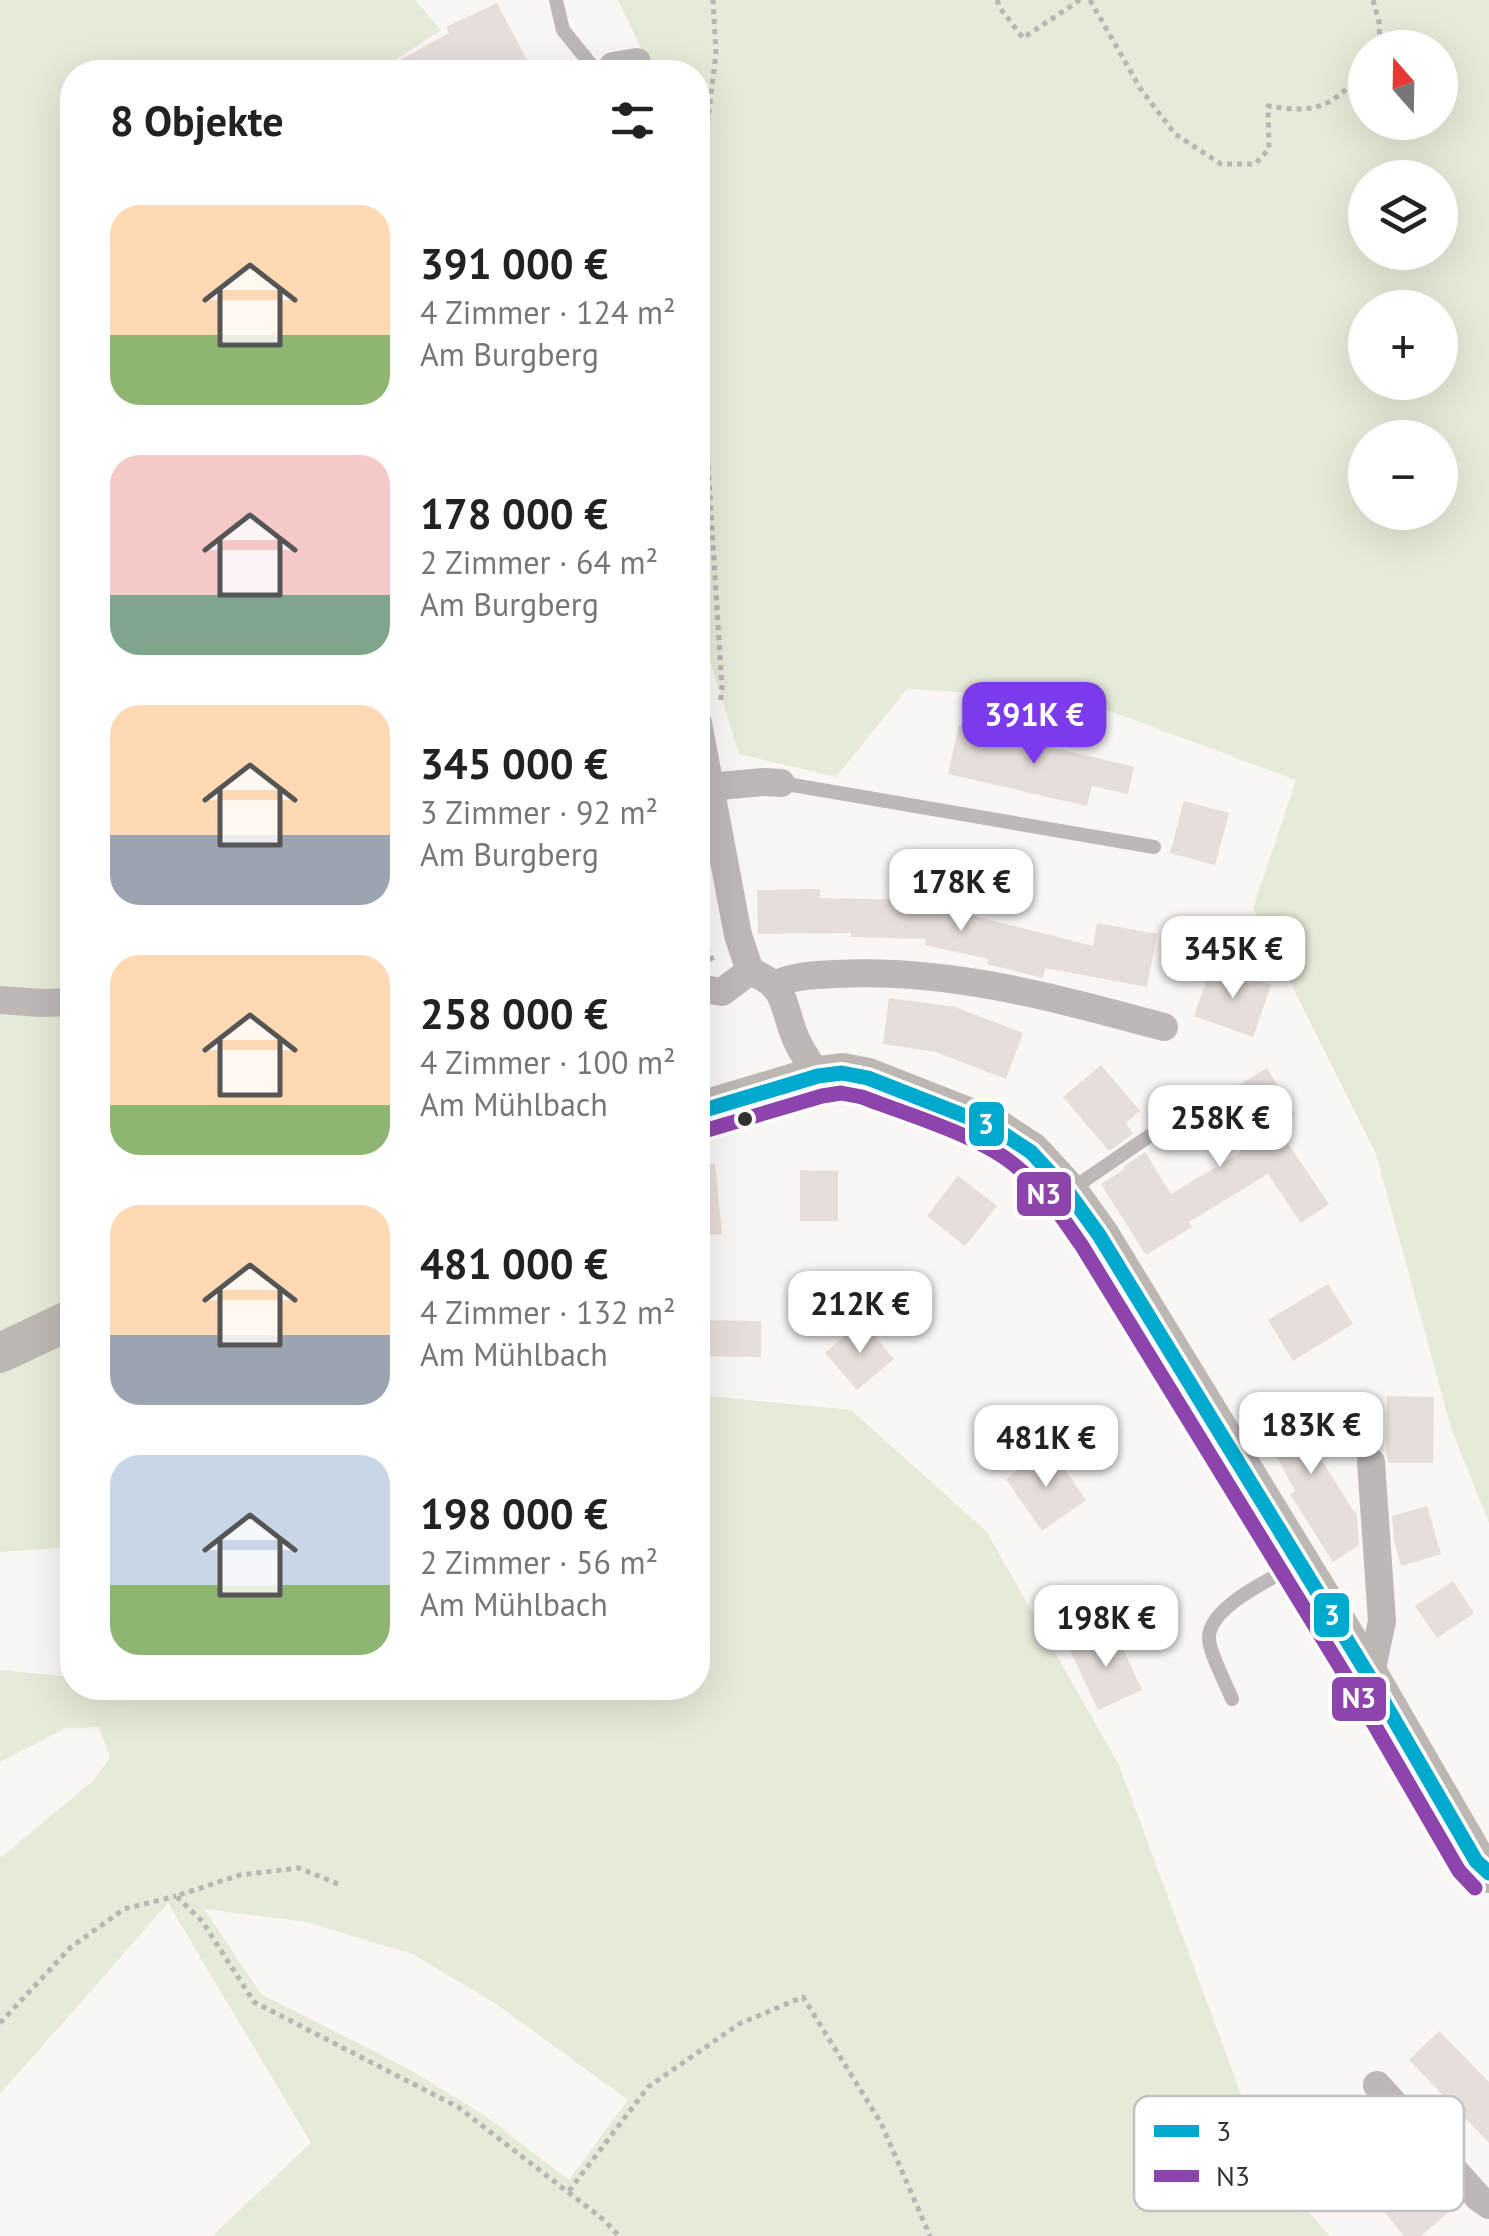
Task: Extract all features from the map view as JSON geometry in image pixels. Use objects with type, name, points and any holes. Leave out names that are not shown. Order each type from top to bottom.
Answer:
[{"type":"street","points":[[710,787],[781,783]]},
{"type":"street","points":[[710,814],[750,971],[776,984],[794,1037],[818,1076]]},
{"type":"street","points":[[710,990],[722,992],[750,971]]},
{"type":"street","points":[[776,984],[811,975],[928,975],[1049,996],[1164,1027]]},
{"type":"street","points":[[0,1000],[60,1003]]},
{"type":"street","points":[[710,1108],[818,1076],[842,1073],[868,1078],[993,1127],[1031,1152],[1068,1192],[1099,1235],[1370,1678],[1476,1861],[1489,1873]]},
{"type":"street","points":[[0,1353],[60,1325]]},
{"type":"street","points":[[1370,1678],[1382,1621],[1371,1462]]},
{"type":"street","points":[[1377,2084],[1388,2096]]},
{"type":"street","points":[[1464,2180],[1489,2205]]},
{"type":"lane","points":[[556,0],[563,30],[598,60]]},
{"type":"lane","points":[[781,783],[1154,847]]},
{"type":"lane","points":[[1068,1192],[1177,1117]]},
{"type":"lane","points":[[1232,1700],[1208,1639],[1211,1628],[1249,1590],[1300,1563]]},
{"type":"path","points":[[710,103],[716,53],[712,0]]},
{"type":"path","points":[[998,0],[1023,38],[1080,0]]},
{"type":"path","points":[[1090,0],[1140,88],[1175,134],[1221,164],[1255,164],[1269,149],[1268,106],[1297,110],[1334,102],[1348,87]]},
{"type":"path","points":[[1372,0],[1379,30]]},
{"type":"path","points":[[710,486],[722,688],[710,712]]},
{"type":"path","points":[[0,2023],[71,1947],[124,1908],[240,1875],[299,1868],[338,1884]]},
{"type":"path","points":[[176,1896],[202,1921],[254,2002],[458,2107],[604,2220],[619,2236]]},
{"type":"path","points":[[568,2192],[648,2086],[738,2024],[803,1997],[881,2123],[930,2236]]},
{"type":"green space","points":[[0,0],[415,0],[441,30],[395,60],[60,60],[60,1307],[0,1334]]},
{"type":"green space","points":[[618,0],[1489,0],[1489,1523],[1452,1431],[1376,1154],[1253,908],[1296,780],[1077,699],[907,689],[836,777],[739,754],[710,660],[710,60],[647,60]]},
{"type":"green space","points":[[60,1340],[60,1548],[0,1552],[0,1367]]},
{"type":"green space","points":[[710,1396],[851,1410],[986,1531],[1119,1765],[1242,2096],[1134,2096],[1134,2211],[1308,2211],[1330,2236],[212,2236],[311,2143],[168,1903],[0,2094],[0,1858],[92,1782],[110,1758],[99,1727],[66,1728],[0,1762],[0,1670],[60,1676],[60,1700],[710,1700]],"holes":[[[204,1909],[306,1922],[412,1954],[495,2003],[628,2100],[569,2180],[487,2117],[407,2068],[261,1994]]]},
{"type":"building","points":[[497,3],[527,60],[400,60],[449,33],[446,27]]},
{"type":"building","points":[[959,725],[1134,767],[1128,794],[1092,786],[1087,806],[948,774]]},
{"type":"building","points":[[1184,801],[1229,813],[1215,865],[1170,853]]},
{"type":"building","points":[[820,889],[820,898],[911,900],[1093,946],[1097,923],[1157,934],[1147,987],[1045,968],[1043,978],[987,964],[988,959],[925,945],[926,939],[851,937],[851,933],[758,934],[757,890]]},
{"type":"building","points":[[1212,964],[1271,985],[1253,1037],[1194,1016]]},
{"type":"building","points":[[889,998],[955,1007],[1023,1033],[1006,1079],[936,1052],[883,1044]]},
{"type":"building","points":[[1101,1065],[1140,1111],[1126,1123],[1133,1134],[1109,1151],[1063,1097]]},
{"type":"building","points":[[1267,1068],[1295,1115],[1276,1126],[1329,1204],[1301,1223],[1268,1174],[1189,1222],[1192,1227],[1146,1255],[1101,1184],[1145,1152],[1171,1194],[1241,1152],[1210,1102]]},
{"type":"building","points":[[710,1164],[715,1164],[722,1234],[710,1235]]},
{"type":"building","points":[[800,1170],[838,1171],[838,1221],[800,1221]]},
{"type":"building","points":[[958,1176],[997,1206],[965,1246],[927,1216]]},
{"type":"building","points":[[1328,1284],[1353,1324],[1293,1361],[1268,1320]]},
{"type":"building","points":[[710,1320],[761,1321],[761,1357],[710,1356]]},
{"type":"building","points":[[862,1321],[894,1359],[857,1390],[825,1353]]},
{"type":"building","points":[[1300,1395],[1322,1436],[1310,1442],[1357,1516],[1359,1545],[1333,1562],[1290,1494],[1295,1491],[1256,1418]]},
{"type":"building","points":[[1387,1396],[1434,1397],[1433,1463],[1389,1463]]},
{"type":"building","points":[[1050,1448],[1086,1500],[1042,1531],[1006,1479]]},
{"type":"building","points":[[1427,1506],[1441,1554],[1401,1566],[1392,1516]]},
{"type":"building","points":[[1453,1581],[1474,1613],[1437,1638],[1415,1606]]},
{"type":"building","points":[[1114,1629],[1142,1690],[1098,1710],[1070,1650]]},
{"type":"building","points":[[1439,2031],[1489,2082],[1489,2143],[1464,2117],[1464,2096],[1444,2096],[1409,2060]]},
{"type":"building","points":[[1384,2211],[1450,2211],[1421,2236],[1404,2236]]},
{"type":"transit line","name":"3","points":[[710,1108],[818,1076],[842,1073],[868,1078],[993,1127],[1031,1152],[1068,1192],[1099,1235],[1370,1678],[1476,1861],[1489,1873]]},
{"type":"transit line","name":"N3","points":[[710,1129],[841,1093],[862,1097],[965,1136],[1003,1156],[1027,1176],[1082,1246],[1353,1688],[1459,1871],[1475,1888]]}]
